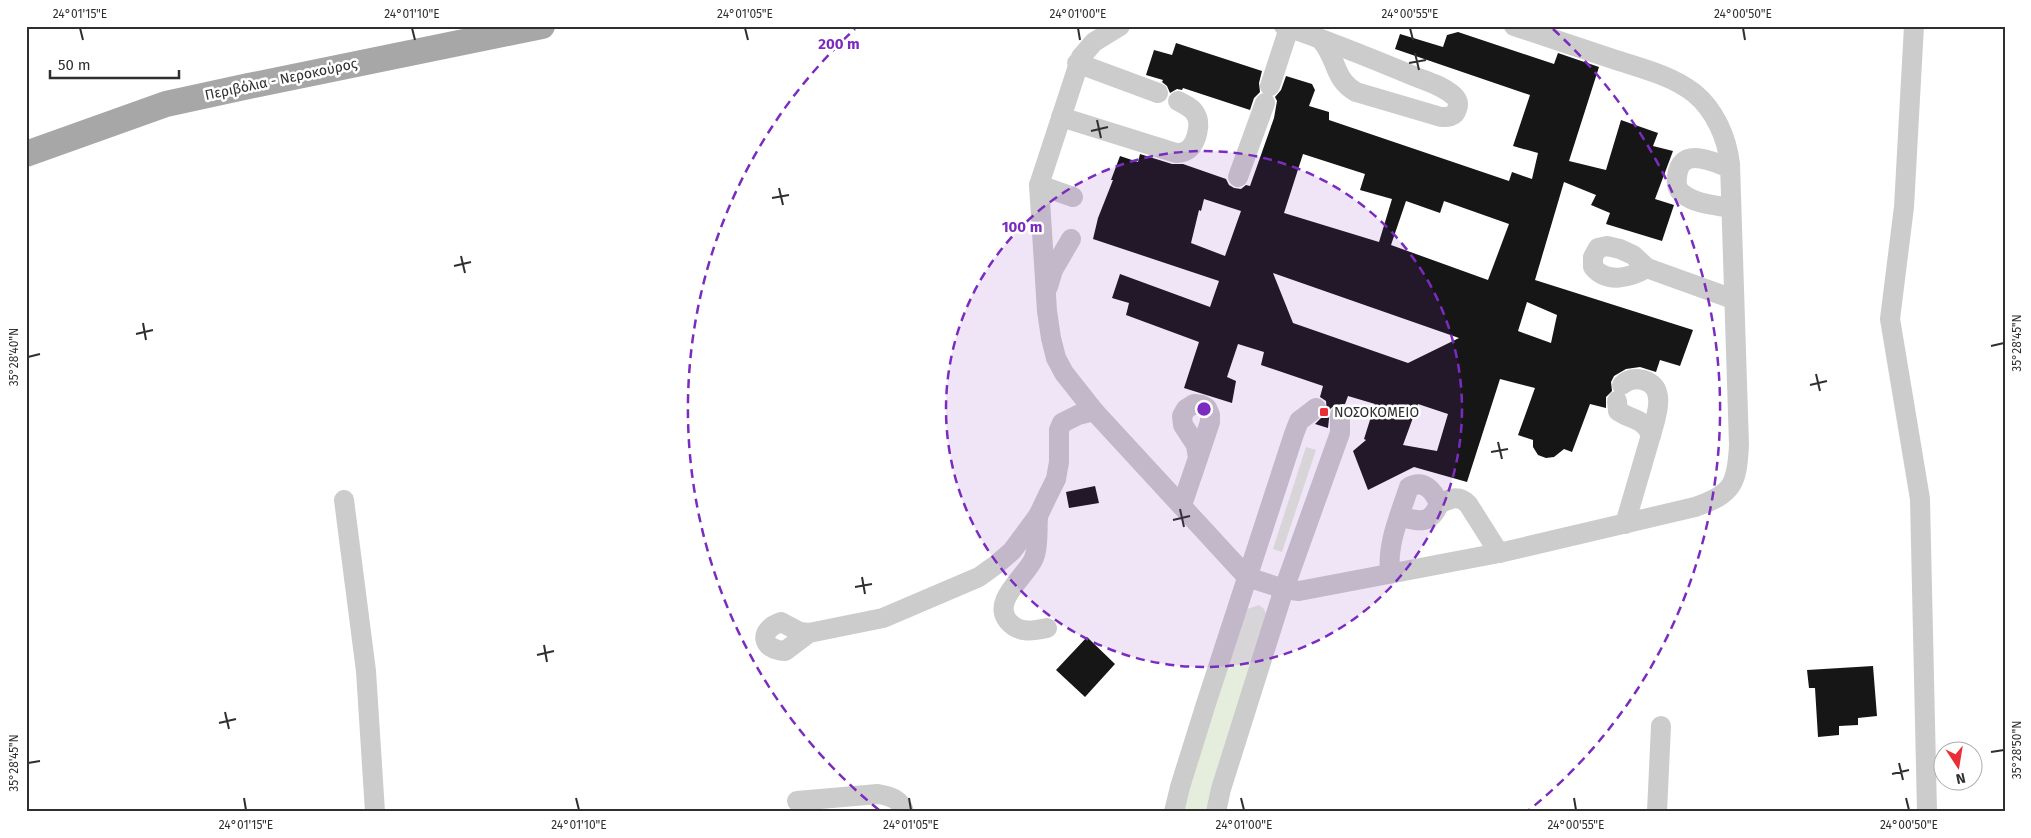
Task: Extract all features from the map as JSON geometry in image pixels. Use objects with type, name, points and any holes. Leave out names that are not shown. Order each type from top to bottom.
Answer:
[{"type":"main road","name":"Περιβόλια - Νεροκούρος","points":[[26,154],[166,104],[542,26]]},
{"type":"street","points":[[1120,26],[1094,42],[1080,57],[1062,117],[1040,177],[1040,219],[1046,299],[1051,338],[1056,358],[1064,373],[1094,411],[1247,577],[1284,589],[1299,591],[1390,572],[1499,553],[1625,524],[1695,507],[1712,501],[1730,489],[1738,466],[1739,445],[1730,168],[1728,152],[1715,118],[1696,95],[1682,85],[1638,67],[1514,26]]},
{"type":"street","points":[[1914,26],[1904,207],[1890,319],[1920,499],[1927,812]]},
{"type":"street","points":[[1238,177],[1268,94],[1286,27],[1321,40],[1436,85],[1458,100],[1456,113],[1442,117],[1356,92],[1346,86],[1338,76],[1329,49],[1321,40]]},
{"type":"street","points":[[1077,63],[1158,93]]},
{"type":"street","points":[[1062,117],[1176,153],[1190,148],[1194,142],[1198,121],[1196,114],[1178,101]]},
{"type":"street","points":[[1730,168],[1703,158],[1685,161],[1679,167],[1677,186],[1681,193],[1688,198],[1731,208]]},
{"type":"street","points":[[1039,185],[1073,197]]},
{"type":"street","points":[[1046,299],[1048,283],[1053,270],[1071,239]]},
{"type":"street","points":[[1647,268],[1733,299]]},
{"type":"street","points":[[1625,524],[1651,435],[1659,395],[1656,387],[1649,382],[1638,379],[1627,380],[1619,393],[1618,411],[1641,421],[1648,427],[1651,435]]},
{"type":"street","points":[[1174,812],[1180,787],[1247,577],[1299,421],[1316,408]]},
{"type":"street","points":[[809,632],[883,618],[979,577],[1012,551],[1038,516],[1056,479],[1059,462],[1059,430],[1062,423],[1078,415],[1094,411]]},
{"type":"street","points":[[1216,812],[1221,789],[1284,589],[1340,433],[1340,415]]},
{"type":"street","points":[[1182,505],[1198,458]]},
{"type":"street","points":[[1390,572],[1390,546],[1409,487],[1415,484],[1428,486],[1435,494],[1439,504]]},
{"type":"street","points":[[1399,516],[1419,521],[1429,519],[1435,513],[1439,504],[1453,497],[1462,498],[1468,504],[1499,553]]},
{"type":"street","points":[[344,500],[366,671],[375,812]]},
{"type":"street","points":[[1038,516],[1036,548],[1033,559],[1007,596],[1004,608],[1006,618],[1014,628],[1030,631],[1047,628]]},
{"type":"street","points":[[1657,812],[1661,726]]},
{"type":"street","points":[[796,801],[878,794],[892,797],[898,801],[904,812]]},
{"type":"green space","points":[[1306,447],[1316,450],[1282,552],[1273,549]]},
{"type":"green space","points":[[1259,605],[1264,609],[1267,616],[1208,812],[1182,812],[1247,609]]},
{"type":"building","points":[[1458,32],[1554,64],[1558,53],[1599,67],[1569,161],[1606,170],[1621,120],[1658,133],[1653,146],[1673,151],[1655,199],[1674,205],[1662,241],[1606,224],[1610,213],[1591,205],[1596,195],[1564,182],[1535,280],[1693,330],[1680,366],[1660,360],[1656,372],[1640,367],[1626,369],[1614,376],[1611,382],[1612,391],[1606,397],[1606,408],[1590,404],[1572,452],[1564,449],[1554,457],[1546,458],[1538,455],[1533,447],[1533,440],[1518,435],[1535,388],[1500,379],[1467,482],[1414,467],[1368,490],[1353,451],[1366,440],[1364,439],[1375,404],[1348,396],[1345,404],[1335,405],[1330,409],[1328,428],[1315,424],[1327,412],[1326,401],[1320,397],[1323,386],[1261,365],[1264,352],[1238,344],[1227,377],[1236,381],[1232,403],[1184,388],[1199,342],[1126,315],[1129,303],[1112,298],[1120,274],[1210,307],[1219,281],[1093,239],[1098,218],[1120,156],[1138,162],[1140,154],[1172,164],[1183,164],[1226,179],[1229,185],[1234,188],[1241,189],[1246,185],[1250,186],[1274,118],[1277,101],[1275,97],[1281,90],[1286,76],[1312,84],[1315,90],[1309,106],[1329,112],[1329,120],[1509,181],[1512,172],[1532,179],[1538,153],[1513,146],[1530,95],[1395,49],[1400,34],[1443,47],[1447,35]],"holes":[[[1303,154],[1365,174],[1360,190],[1392,199],[1379,242],[1284,213]],[[1204,199],[1241,211],[1225,256],[1191,243],[1199,210],[1201,211]],[[1406,201],[1440,213],[1444,201],[1509,224],[1488,280],[1391,245]],[[1273,273],[1459,338],[1408,363],[1293,323]],[[1527,302],[1557,315],[1551,343],[1518,331]],[[1418,404],[1448,414],[1437,451],[1403,445]]]},
{"type":"building","points":[[1176,43],[1262,71],[1259,83],[1260,92],[1254,98],[1250,110],[1183,88],[1182,90],[1177,89],[1170,93],[1167,86],[1162,82],[1163,80],[1146,75],[1154,50],[1172,55]]},
{"type":"building","points":[[1095,486],[1099,503],[1069,508],[1066,492]]},
{"type":"building","points":[[1087,637],[1115,664],[1085,697],[1056,670]]},
{"type":"building","points":[[1873,666],[1877,716],[1858,718],[1858,725],[1839,726],[1839,735],[1818,737],[1815,688],[1809,688],[1807,670]]},
{"type":"place","name":"ΝΟΣΟΚΟΜΕΙΟ","points":[[1324,412]]}]
